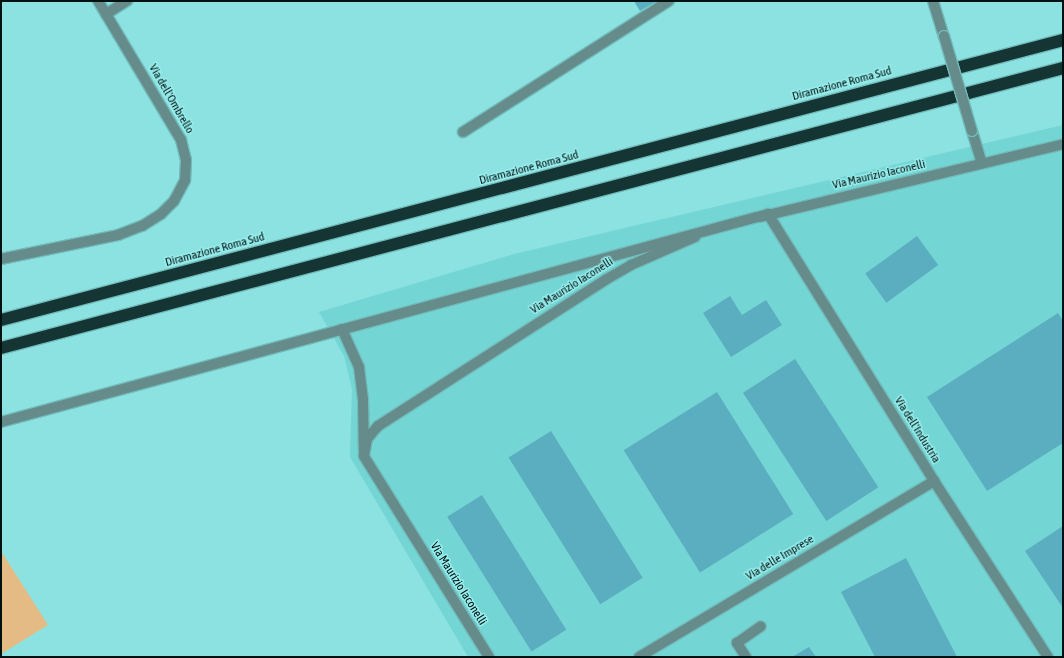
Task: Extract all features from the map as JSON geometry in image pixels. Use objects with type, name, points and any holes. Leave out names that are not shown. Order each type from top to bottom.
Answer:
[{"type":"highway","name":"Diramazione Roma Sud","points":[[1,320],[1063,40]]},
{"type":"highway","points":[[1,348],[1063,68]]},
{"type":"street","name":"Via dell'Ombrello","points":[[1,259],[118,235],[142,226],[161,214],[174,201],[185,180],[186,160],[181,140],[98,1]]},
{"type":"street","points":[[106,14],[127,1]]},
{"type":"street","points":[[463,132],[669,1]]},
{"type":"street","points":[[933,1],[982,164]]},
{"type":"street","name":"Via Maurizio Iaconelli","points":[[489,657],[364,456],[367,439],[378,426],[607,279],[694,238],[768,214],[1063,144]]},
{"type":"street","points":[[1,422],[768,214]]},
{"type":"street","name":"Via dell'Industria","points":[[768,214],[934,481],[1048,657]]},
{"type":"street","points":[[342,329],[359,367],[364,456]]},
{"type":"street","name":"Via delle Imprese","points":[[639,657],[934,481]]},
{"type":"street","points":[[746,657],[737,643],[761,626]]},
{"type":"shaded area","points":[[1063,125],[1063,657],[468,657],[350,457],[352,389],[344,356],[319,312],[514,254]]},
{"type":"shaded area","points":[[1,551],[48,625],[1,654]]},
{"type":"building","points":[[634,1],[657,1],[640,11]]},
{"type":"building","points":[[917,236],[938,265],[886,303],[865,274]]},
{"type":"building","points":[[730,296],[742,315],[766,300],[782,325],[731,357],[703,313]]},
{"type":"building","points":[[1058,313],[1063,321],[1063,443],[987,491],[927,397]]},
{"type":"building","points":[[795,359],[878,487],[826,521],[743,393]]},
{"type":"building","points":[[717,392],[793,514],[700,572],[624,450]]},
{"type":"building","points":[[551,431],[643,578],[600,604],[509,457]]},
{"type":"building","points":[[482,495],[566,630],[531,652],[447,517]]},
{"type":"building","points":[[1063,526],[1063,608],[1025,551]]},
{"type":"building","points":[[906,558],[957,657],[875,657],[841,592]]},
{"type":"building","points":[[809,647],[816,657],[792,657]]}]
